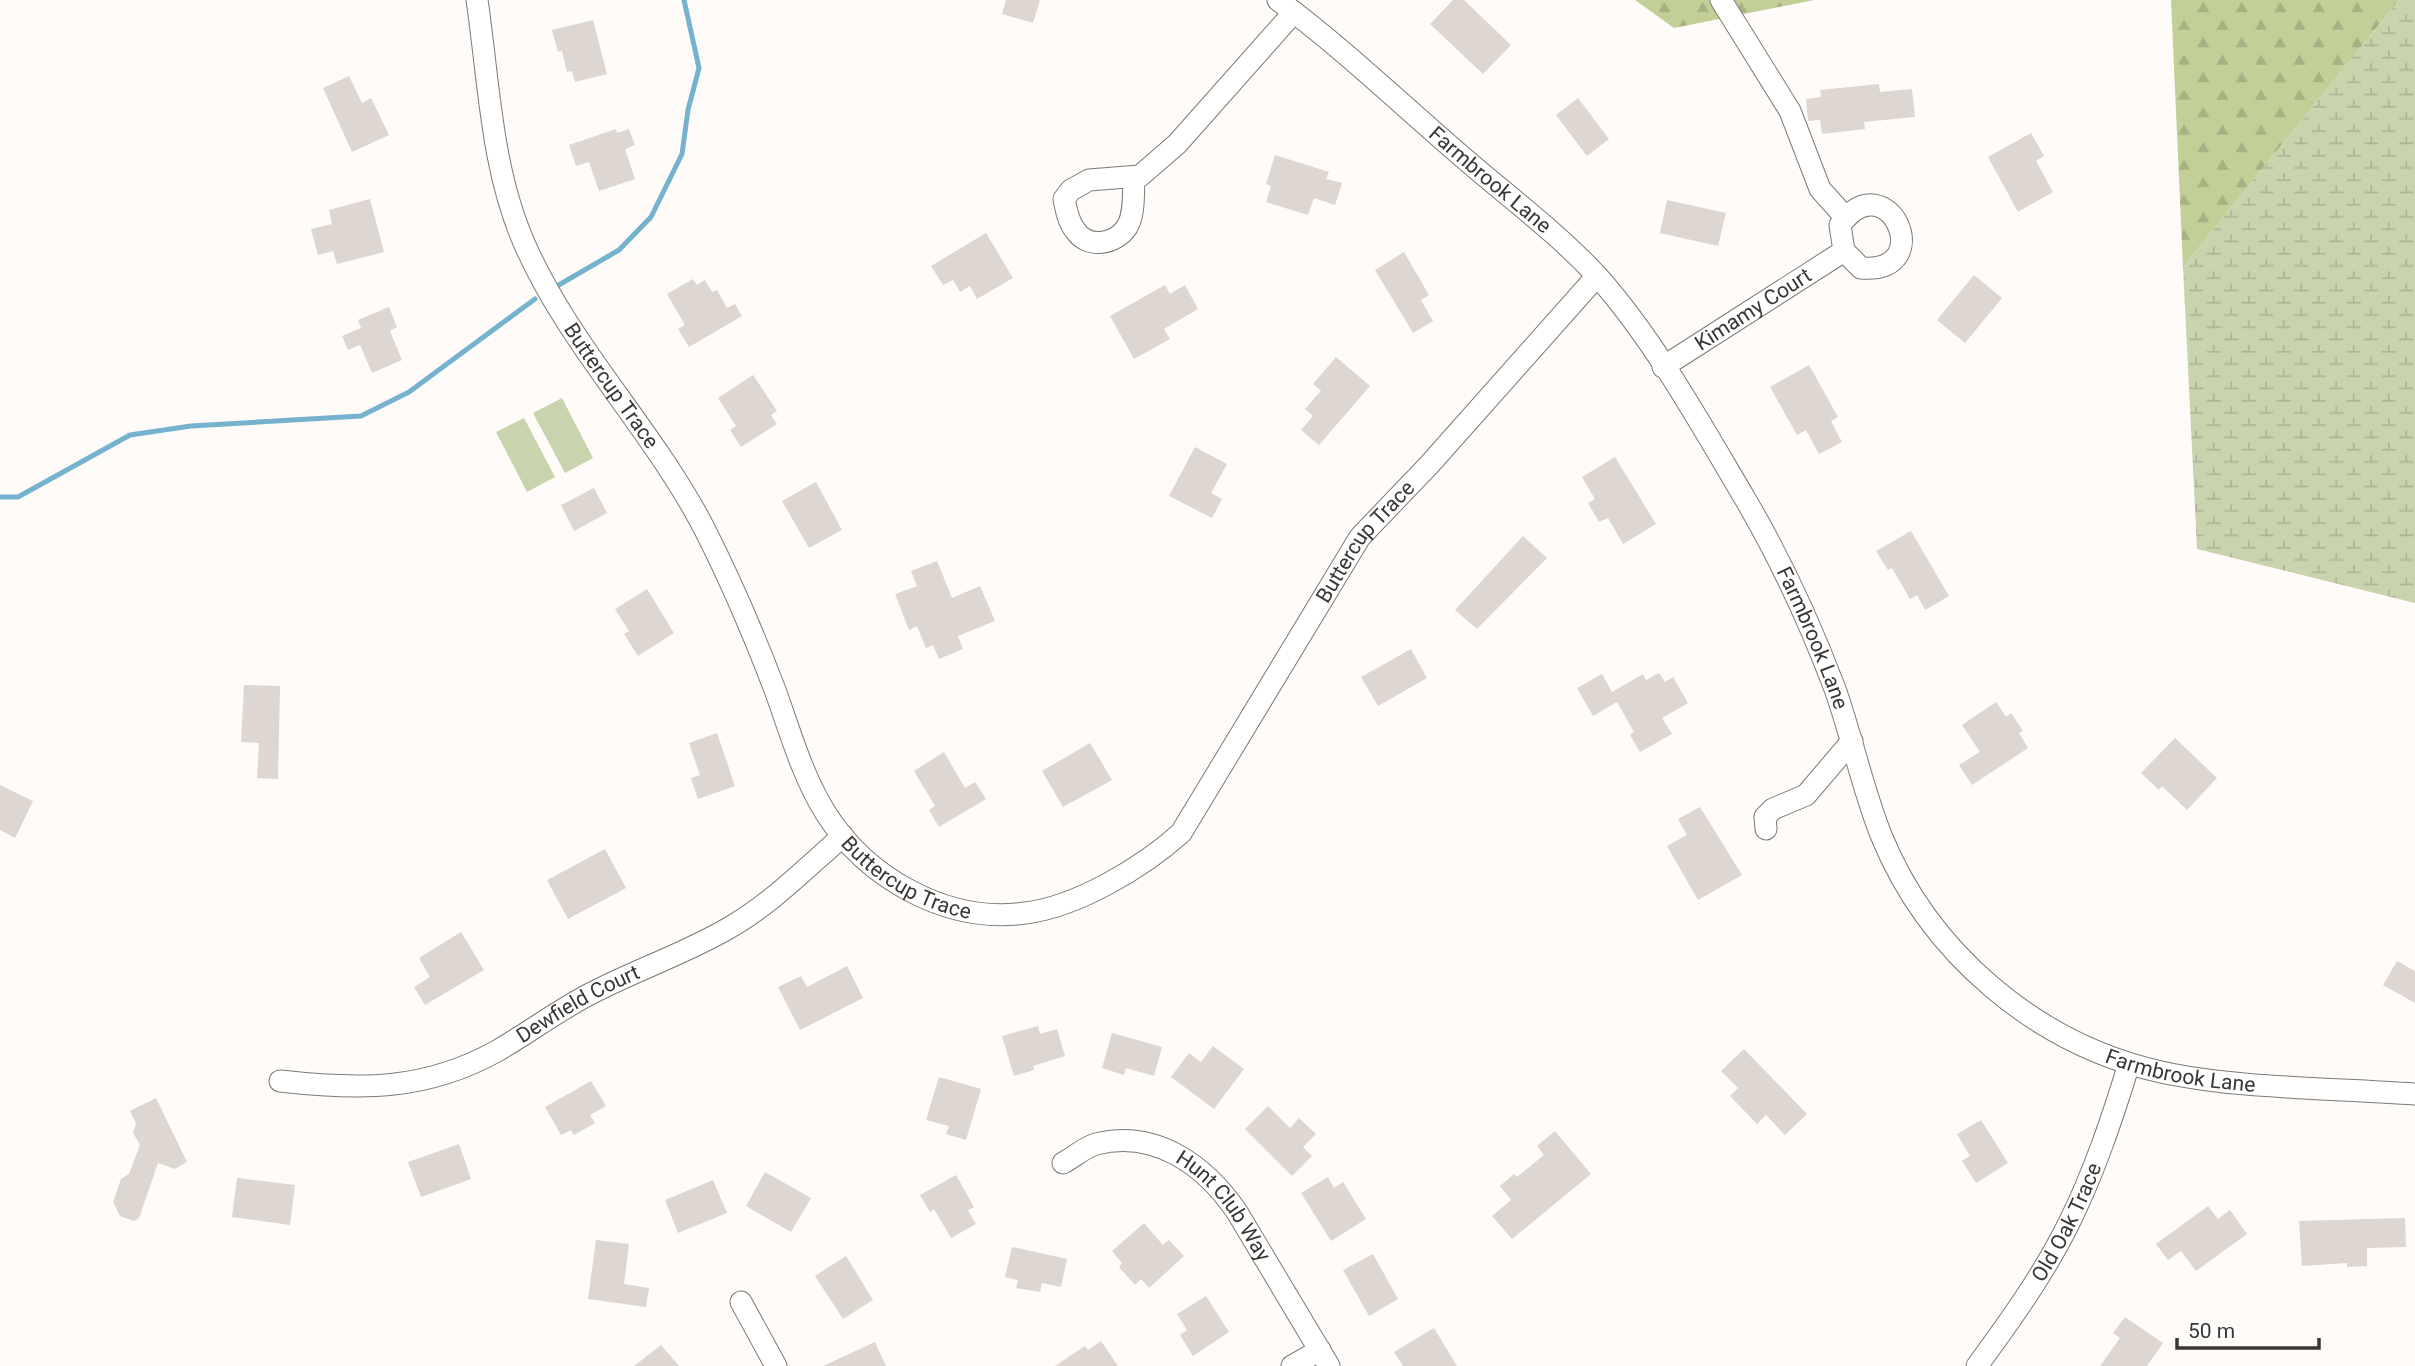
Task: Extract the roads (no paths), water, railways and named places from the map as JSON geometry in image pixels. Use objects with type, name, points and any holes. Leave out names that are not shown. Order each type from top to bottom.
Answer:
[{"type":"street","name":"Buttercup Trace","points":[[477,0],[500,164],[524,244],[559,311],[645,430],[702,525],[752,629],[811,787],[843,836],[881,874],[924,899],[972,912],[1025,914],[1066,903],[1153,858],[1181,833],[1360,537],[1430,464],[1597,276]]},
{"type":"street","points":[[1721,0],[1790,111],[1820,189],[1846,218]]},
{"type":"street","points":[[1134,178],[1140,176],[1177,144],[1286,6]]},
{"type":"street","name":"Farmbrook Lane","points":[[1286,6],[1597,276],[1628,314],[1745,499],[1791,584],[1835,689],[1880,833],[1921,910],[1964,963],[2010,1003],[2067,1039],[2129,1063],[2203,1079],[2415,1094]]},
{"type":"street","points":[[1861,206],[1875,206],[1890,212],[1903,235],[1902,245],[1895,257],[1871,269],[1855,264],[1844,251],[1840,225],[1861,206]]},
{"type":"street","name":"Kimamy Court","points":[[1663,367],[1844,251]]},
{"type":"street","points":[[1766,829],[1765,817],[1773,809],[1806,795],[1852,741]]},
{"type":"street","name":"Dewfield Court","points":[[281,1081],[338,1088],[380,1087],[427,1080],[467,1066],[588,995],[682,954],[730,928],[764,904],[843,836]]},
{"type":"street","name":"Old Oak Trace","points":[[1977,1366],[2027,1297],[2068,1226],[2103,1145],[2129,1063]]},
{"type":"street","name":"Hunt Club Way","points":[[1063,1163],[1094,1145],[1128,1139],[1163,1148],[1199,1168],[1221,1188],[1237,1212],[1324,1358]]},
{"type":"street","points":[[741,1302],[776,1366]]},
{"type":"street","points":[[1292,1366],[1324,1358]]},
{"type":"waterway","points":[[557,286],[619,250],[651,217],[682,154],[688,110],[699,68],[684,0]]},
{"type":"waterway","points":[[0,497],[18,497],[130,435],[191,426],[361,416],[409,392],[535,299]]}]
